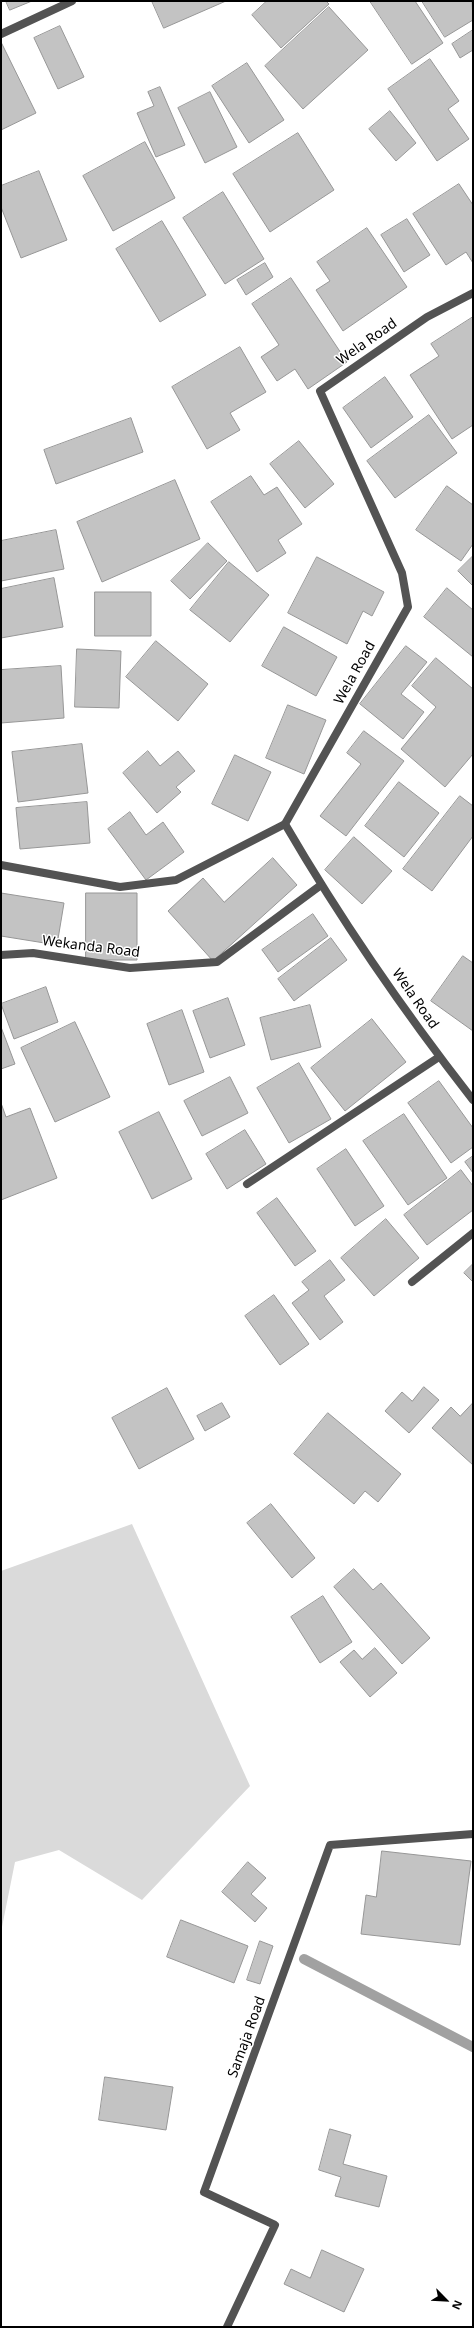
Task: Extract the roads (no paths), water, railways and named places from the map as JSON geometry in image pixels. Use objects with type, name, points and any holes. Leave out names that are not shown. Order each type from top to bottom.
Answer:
[{"type":"street","points":[[1,34],[72,1]]},
{"type":"street","name":"Wela Road","points":[[473,293],[427,317],[320,391],[402,573],[408,607],[285,824],[321,885],[439,1057],[473,1100]]},
{"type":"street","points":[[1,865],[120,887],[176,880],[285,824]]},
{"type":"street","name":"Wekanda Road","points":[[1,956],[33,953],[130,968],[217,962],[321,885]]},
{"type":"street","points":[[247,1184],[439,1057]]},
{"type":"street","points":[[412,1282],[473,1233]]},
{"type":"street","name":"Samaja Road","points":[[227,2327],[275,2225],[204,2192],[330,1845],[473,1834]]},
{"type":"waterway","points":[[304,1959],[473,2047]]}]
